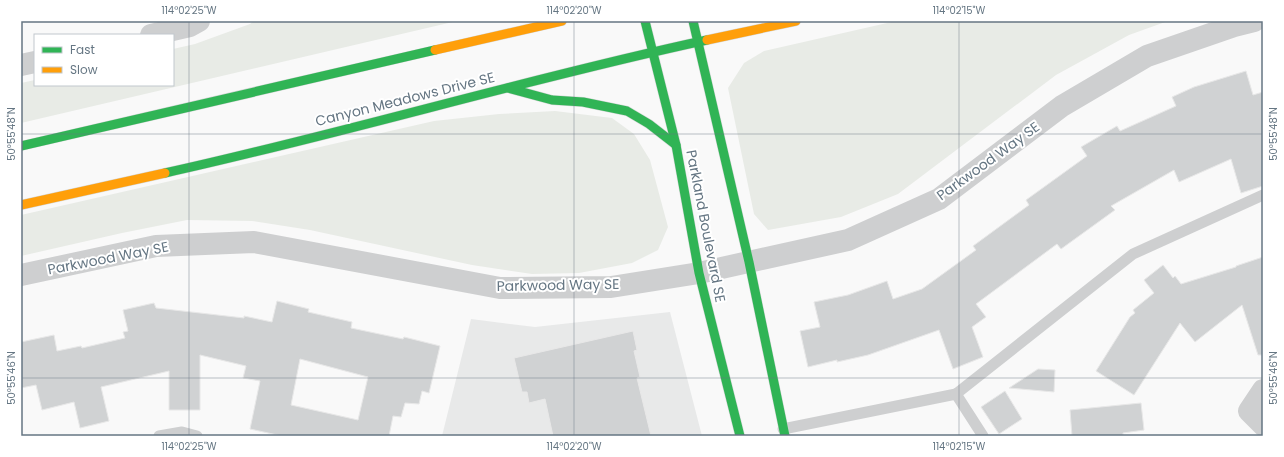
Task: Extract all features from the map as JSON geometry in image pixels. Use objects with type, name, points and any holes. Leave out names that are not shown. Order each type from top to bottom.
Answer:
[{"type":"main road","points":[[21,146],[562,21]]},
{"type":"main road","name":"Parkland Boulevard SE","points":[[645,21],[676,145],[699,273],[740,436]]},
{"type":"main road","points":[[693,21],[749,262],[784,432]]},
{"type":"main road","name":"Canyon Meadows Drive SE","points":[[21,205],[221,161],[652,52],[796,21]]},
{"type":"main road","points":[[505,88],[552,100],[583,102],[627,111],[649,124],[676,145]]},
{"type":"street","points":[[155,34],[190,26],[199,21]]},
{"type":"street","name":"Parkwood Way SE","points":[[21,275],[156,246],[254,242],[500,288],[611,287],[699,273],[848,240],[939,198],[1062,106],[1148,56],[1234,26],[1254,21]]},
{"type":"street","points":[[21,65],[34,62]]},
{"type":"street","points":[[1263,390],[1250,411],[1263,425]]},
{"type":"lane","points":[[784,432],[956,394],[1132,254],[1263,196]]},
{"type":"lane","points":[[956,394],[983,436]]},
{"type":"lane","points":[[160,436],[182,432],[198,436]]},
{"type":"shaded area","points":[[254,21],[457,21],[21,123],[21,83],[34,80],[34,86],[174,86],[174,49],[195,44],[250,24]]},
{"type":"shaded area","points":[[896,21],[1168,21],[1129,35],[1056,75],[898,194],[841,217],[768,230],[754,214],[728,88],[744,63],[764,51]]},
{"type":"shaded area","points":[[555,111],[612,118],[634,134],[650,160],[668,227],[658,250],[632,263],[579,273],[532,274],[472,265],[310,230],[252,221],[187,220],[21,256],[21,215],[434,121],[499,114]]},
{"type":"shaded area","points":[[670,312],[702,436],[442,436],[471,319],[535,327]]},
{"type":"building","points":[[1246,71],[1253,95],[1263,92],[1263,186],[1241,193],[1231,159],[1179,182],[1174,170],[1111,206],[1115,210],[1061,249],[1057,244],[976,304],[986,317],[972,327],[983,357],[953,369],[939,330],[868,355],[808,367],[800,331],[820,327],[814,302],[848,295],[887,281],[893,299],[922,289],[976,250],[973,246],[1029,205],[1026,200],[1087,156],[1081,147],[1117,126],[1120,131],[1176,106],[1172,97],[1194,87]]},
{"type":"building","points":[[1263,257],[1263,355],[1258,355],[1242,305],[1195,342],[1180,323],[1134,395],[1096,371],[1130,317],[1135,313],[1133,310],[1154,293],[1144,280],[1163,265],[1173,278],[1175,276],[1181,284]]},
{"type":"building","points":[[277,301],[309,309],[308,312],[352,322],[351,328],[403,339],[404,337],[440,346],[429,393],[422,391],[419,404],[405,403],[401,417],[393,416],[389,436],[282,436],[250,429],[260,381],[243,378],[246,366],[200,355],[200,410],[169,410],[169,371],[101,387],[109,421],[80,428],[74,402],[42,410],[36,385],[21,388],[21,342],[54,335],[57,351],[81,346],[82,348],[125,338],[123,332],[128,331],[123,310],[154,303],[156,308],[244,318],[244,316],[272,322]],"holes":[[[300,359],[368,377],[358,420],[291,405]]]},
{"type":"building","points":[[633,331],[637,350],[634,351],[640,377],[637,378],[651,436],[553,436],[545,399],[529,403],[527,392],[522,392],[514,358]]},
{"type":"building","points":[[1038,369],[1055,370],[1054,392],[1009,388]]},
{"type":"building","points":[[1005,391],[1022,419],[999,434],[981,407]]},
{"type":"building","points":[[1141,403],[1144,430],[1123,433],[1123,436],[1072,436],[1070,410]]},
{"type":"traffic: fast","points":[[645,21],[676,145],[699,273],[740,436]]},
{"type":"traffic: fast","points":[[693,21],[749,262],[785,436]]},
{"type":"traffic: fast","points":[[165,173],[301,141],[639,55],[707,40]]},
{"type":"traffic: fast","points":[[21,146],[435,50]]},
{"type":"traffic: fast","points":[[508,88],[552,100],[583,102],[627,111],[649,124],[676,145]]},
{"type":"traffic: slow","points":[[435,50],[562,21]]},
{"type":"traffic: slow","points":[[707,40],[796,21]]},
{"type":"traffic: slow","points":[[21,205],[165,173]]}]
